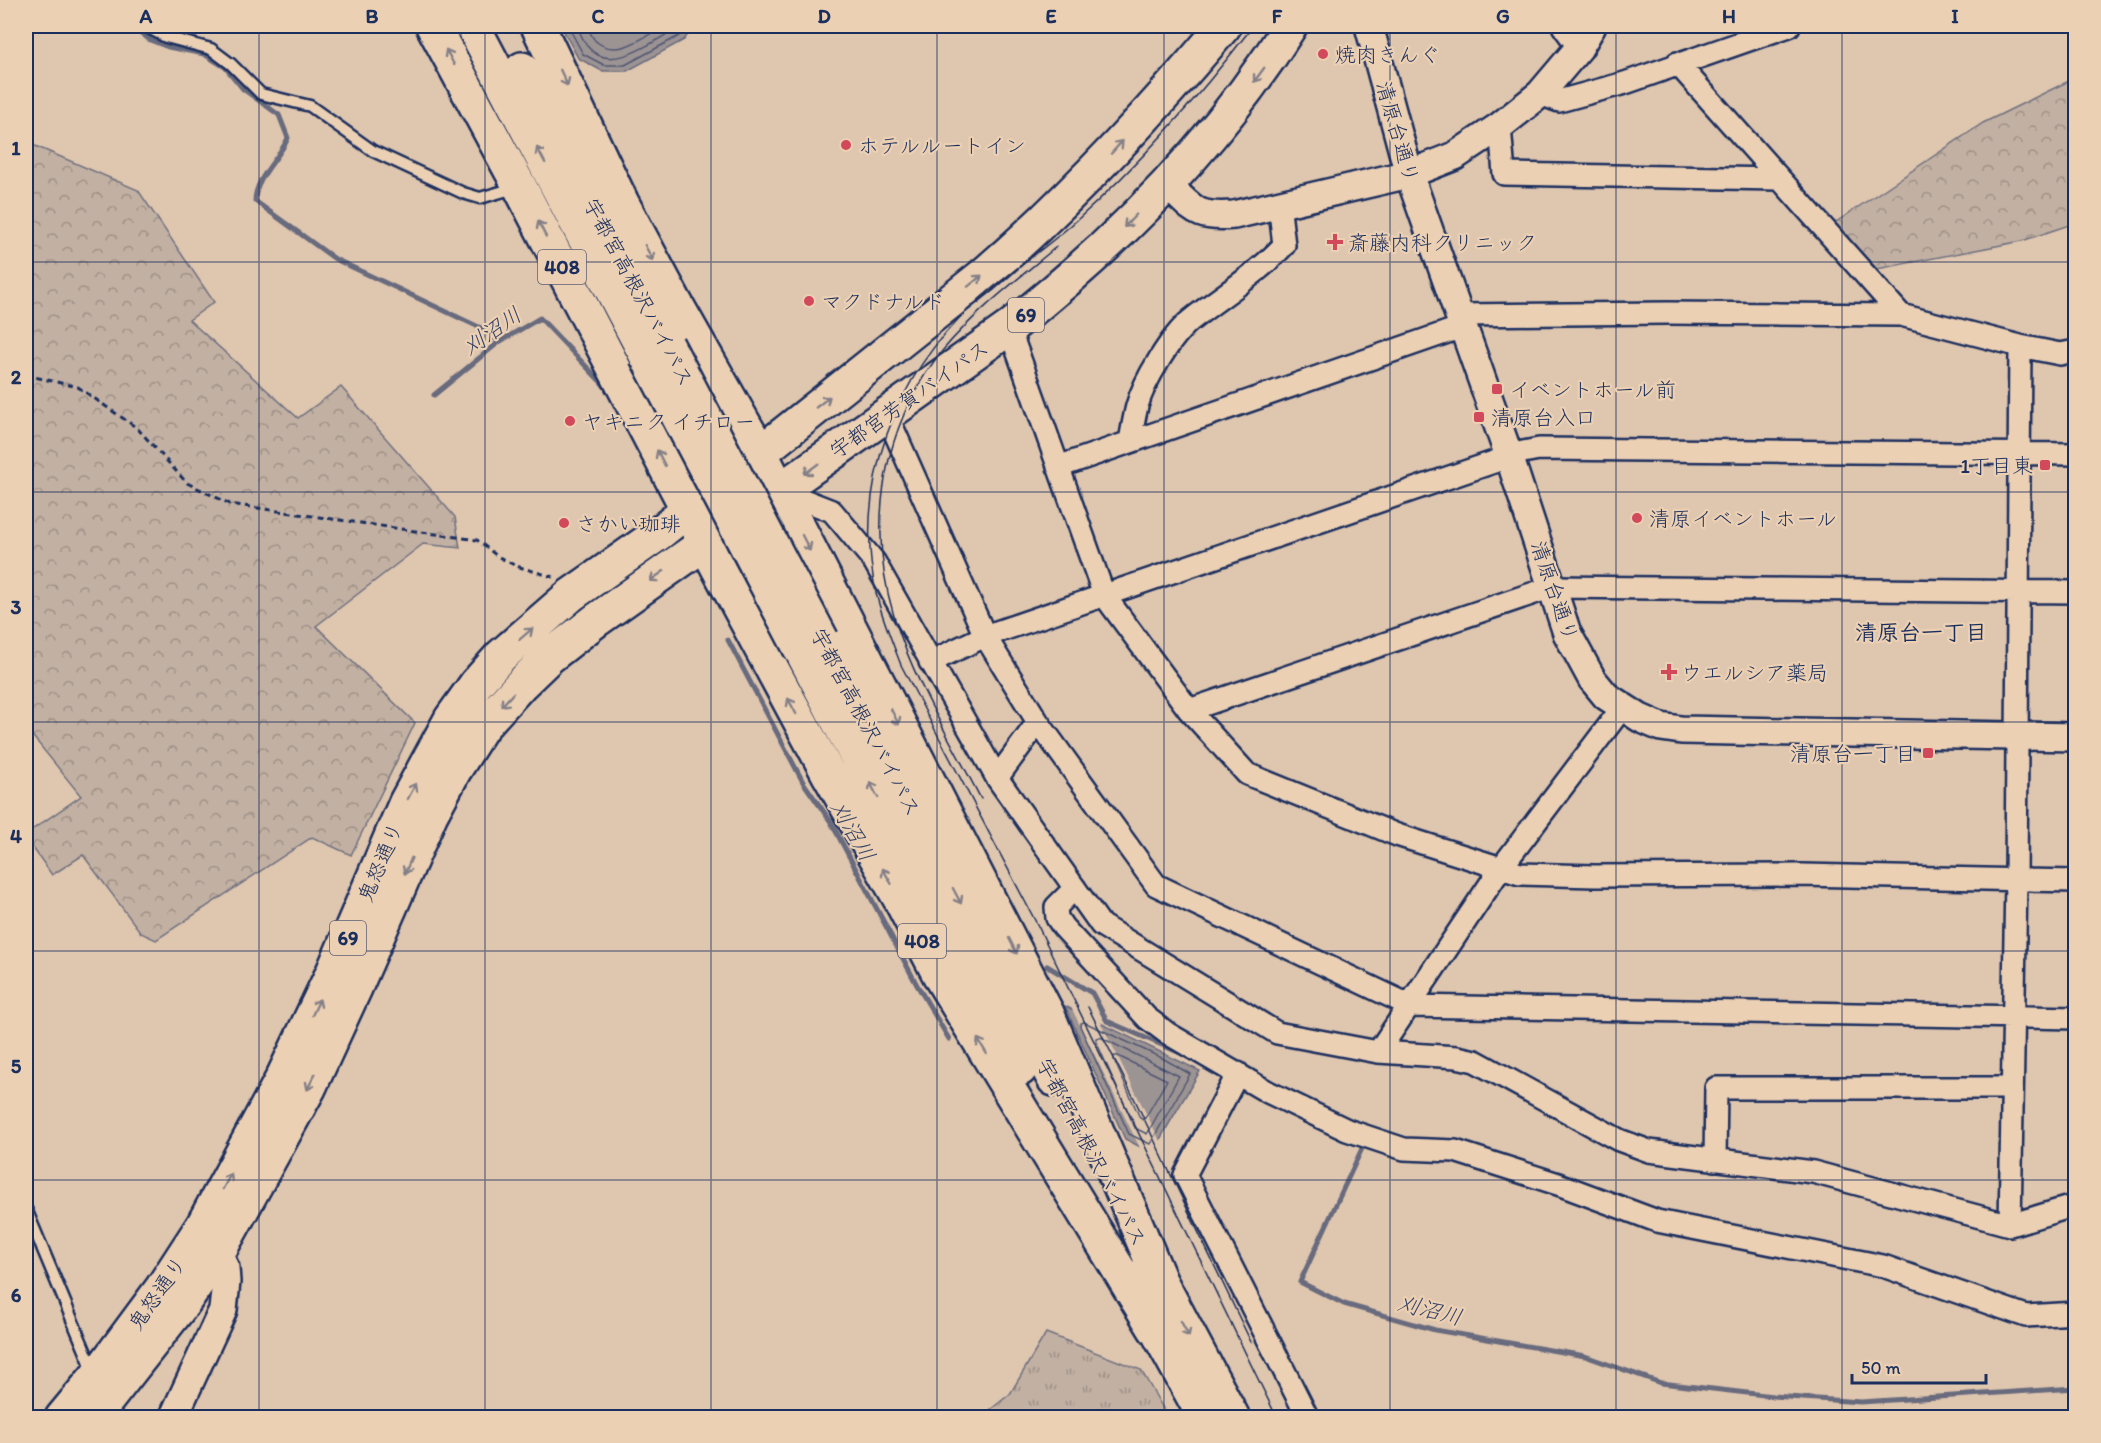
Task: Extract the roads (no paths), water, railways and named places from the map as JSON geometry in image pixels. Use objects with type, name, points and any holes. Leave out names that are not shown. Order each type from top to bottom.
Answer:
[{"type":"main road","name":"408","points":[[433,26],[520,187],[705,543],[941,978],[1155,1329]]},
{"type":"main road","name":"宇都宮高根沢バイパス","points":[[473,26],[657,350]]},
{"type":"main road","name":"宇都宮高根沢バイパス","points":[[498,26],[657,350],[812,645],[1233,1418]]},
{"type":"main road","name":"408","points":[[538,26],[622,203],[781,491],[1047,1013],[1161,1283]]},
{"type":"main road","name":"69","points":[[760,452],[981,277],[1026,237],[1101,164],[1224,26]]},
{"type":"main road","name":"宇都宮芳賀バイパス","points":[[705,543],[1009,328],[1055,292],[1106,247],[1167,184],[1246,91],[1290,26]]},
{"type":"main road","name":"鬼怒通り","points":[[93,1418],[184,1302],[282,1079],[333,972],[406,802],[451,719],[476,684],[501,656],[571,595],[658,534],[760,452]]},
{"type":"main road","name":"鬼怒通り","points":[[62,1418],[96,1377],[162,1287],[211,1238],[309,1088],[431,814],[454,771],[482,727],[522,682],[549,657],[613,608],[705,543]]},
{"type":"main road","name":"宇都宮高根沢バイパス","points":[[812,645],[1155,1329],[1205,1418]]},
{"type":"street","name":"清原台通り","points":[[1369,26],[1409,174],[1509,456],[1567,633],[1580,661],[1606,696],[1622,708],[1661,727],[1681,730],[2076,737]]},
{"type":"street","points":[[1167,184],[1198,213],[1211,217],[1234,215],[1409,174],[1455,156],[1500,126],[1540,94],[1585,37],[1563,26]]},
{"type":"street","points":[[1540,94],[1559,101],[1625,82],[1789,26]]},
{"type":"street","points":[[1677,63],[1901,315]]},
{"type":"street","points":[[1500,126],[1504,174],[1778,179]]},
{"type":"street","points":[[1130,442],[1137,404],[1154,368],[1174,338],[1189,322],[1267,264],[1284,245],[1279,203]]},
{"type":"street","points":[[1058,467],[1460,321],[1667,313],[1901,315],[2020,346],[2060,354],[2076,351]]},
{"type":"street","points":[[1009,328],[1104,595],[1189,710],[1247,774],[1397,835],[1520,874],[1802,875],[2076,881]]},
{"type":"street","points":[[2010,1225],[2018,736],[2020,346]]},
{"type":"street","points":[[887,415],[985,636],[1038,722],[1156,885],[1411,1006],[2076,1018]]},
{"type":"street","points":[[930,662],[985,636],[1509,456],[1539,449],[2076,454]]},
{"type":"street","points":[[781,491],[832,511],[874,561],[997,778],[1101,925],[1276,1033],[1378,1052],[1457,1057],[1474,1061],[1619,1140],[1649,1151],[1813,1172],[2010,1225],[2076,1205]]},
{"type":"street","points":[[1189,710],[1552,587],[2076,592]]},
{"type":"street","points":[[1378,1052],[1411,1006],[1501,868],[1622,708]]},
{"type":"street","points":[[997,778],[1038,722]]},
{"type":"street","points":[[1075,888],[1056,907],[1057,918],[1147,1018],[1234,1079],[1268,1092],[1347,1130],[1404,1149],[1455,1151],[1558,1184],[1657,1221],[1883,1266],[2026,1316],[2076,1313]]},
{"type":"street","points":[[1234,1079],[1185,1175],[1308,1418]]},
{"type":"street","points":[[1715,1160],[1716,1088],[2012,1089]]},
{"type":"street","points":[[173,1418],[223,1310],[225,1268],[211,1238]]},
{"type":"lane","points":[[145,26],[166,37],[211,48],[261,94],[310,106],[373,151],[463,193],[480,198],[520,187]]},
{"type":"lane","points":[[26,1209],[96,1377]]},
{"type":"water","points":[[561,26],[694,26],[684,40],[627,71],[602,71],[578,58]]},
{"type":"water","points":[[1065,1006],[1200,1071],[1152,1153],[1125,1139]]},
{"type":"waterway","points":[[132,26],[150,40],[168,47],[204,54],[225,67],[243,89],[279,115],[288,138],[263,176],[255,201],[335,259],[483,329],[499,342]]},
{"type":"waterway","name":"刈沼川","points":[[434,395],[499,342],[540,318],[610,394]]},
{"type":"waterway","name":"刈沼川","points":[[728,640],[803,782],[831,822],[917,985],[949,1039]]},
{"type":"waterway","name":"刈沼川","points":[[1047,966],[1092,993],[1107,1021],[1187,1056]]},
{"type":"waterway","name":"刈沼川","points":[[1303,1120],[1324,1130]]},
{"type":"waterway","name":"刈沼川","points":[[1365,1142],[1300,1282],[1344,1304],[1435,1330],[1585,1356],[1661,1383],[1773,1396],[1861,1402],[2076,1388]]},
{"type":"tram line","points":[[1253,26],[1191,102],[1124,175],[1065,231],[975,303],[947,332],[923,364],[902,398],[887,434],[876,473],[871,512],[870,552],[878,602],[901,665],[1039,928],[1277,1418]]},
{"type":"tram line","points":[[981,799],[937,717],[901,637],[888,596],[882,553],[881,507],[893,444],[910,402],[925,375],[943,350],[969,322],[1056,247]]},
{"type":"tram line","points":[[1088,1007],[1251,1342]]},
{"type":"place","name":"焼肉きんぐ","points":[[1323,54]]},
{"type":"place","name":"ホテルルートイン","points":[[846,145]]},
{"type":"place","name":"斎藤内科クリニック","points":[[1335,242]]},
{"type":"place","name":"マクドナルド","points":[[809,301]]},
{"type":"place","name":"イベントホール前","points":[[1497,389]]},
{"type":"place","name":"清原台入口","points":[[1479,417]]},
{"type":"place","name":"ヤキニク イチロー","points":[[570,421]]},
{"type":"place","name":"1丁目東","points":[[2045,465]]},
{"type":"place","name":"清原イベントホール","points":[[1637,518]]},
{"type":"place","name":"さかい珈琲","points":[[564,523]]},
{"type":"place","name":"ウエルシア薬局","points":[[1669,672]]},
{"type":"place","name":"清原台一丁目","points":[[1928,753]]},
{"type":"district","name":"清原台一丁目","points":[[1921,632]]}]
